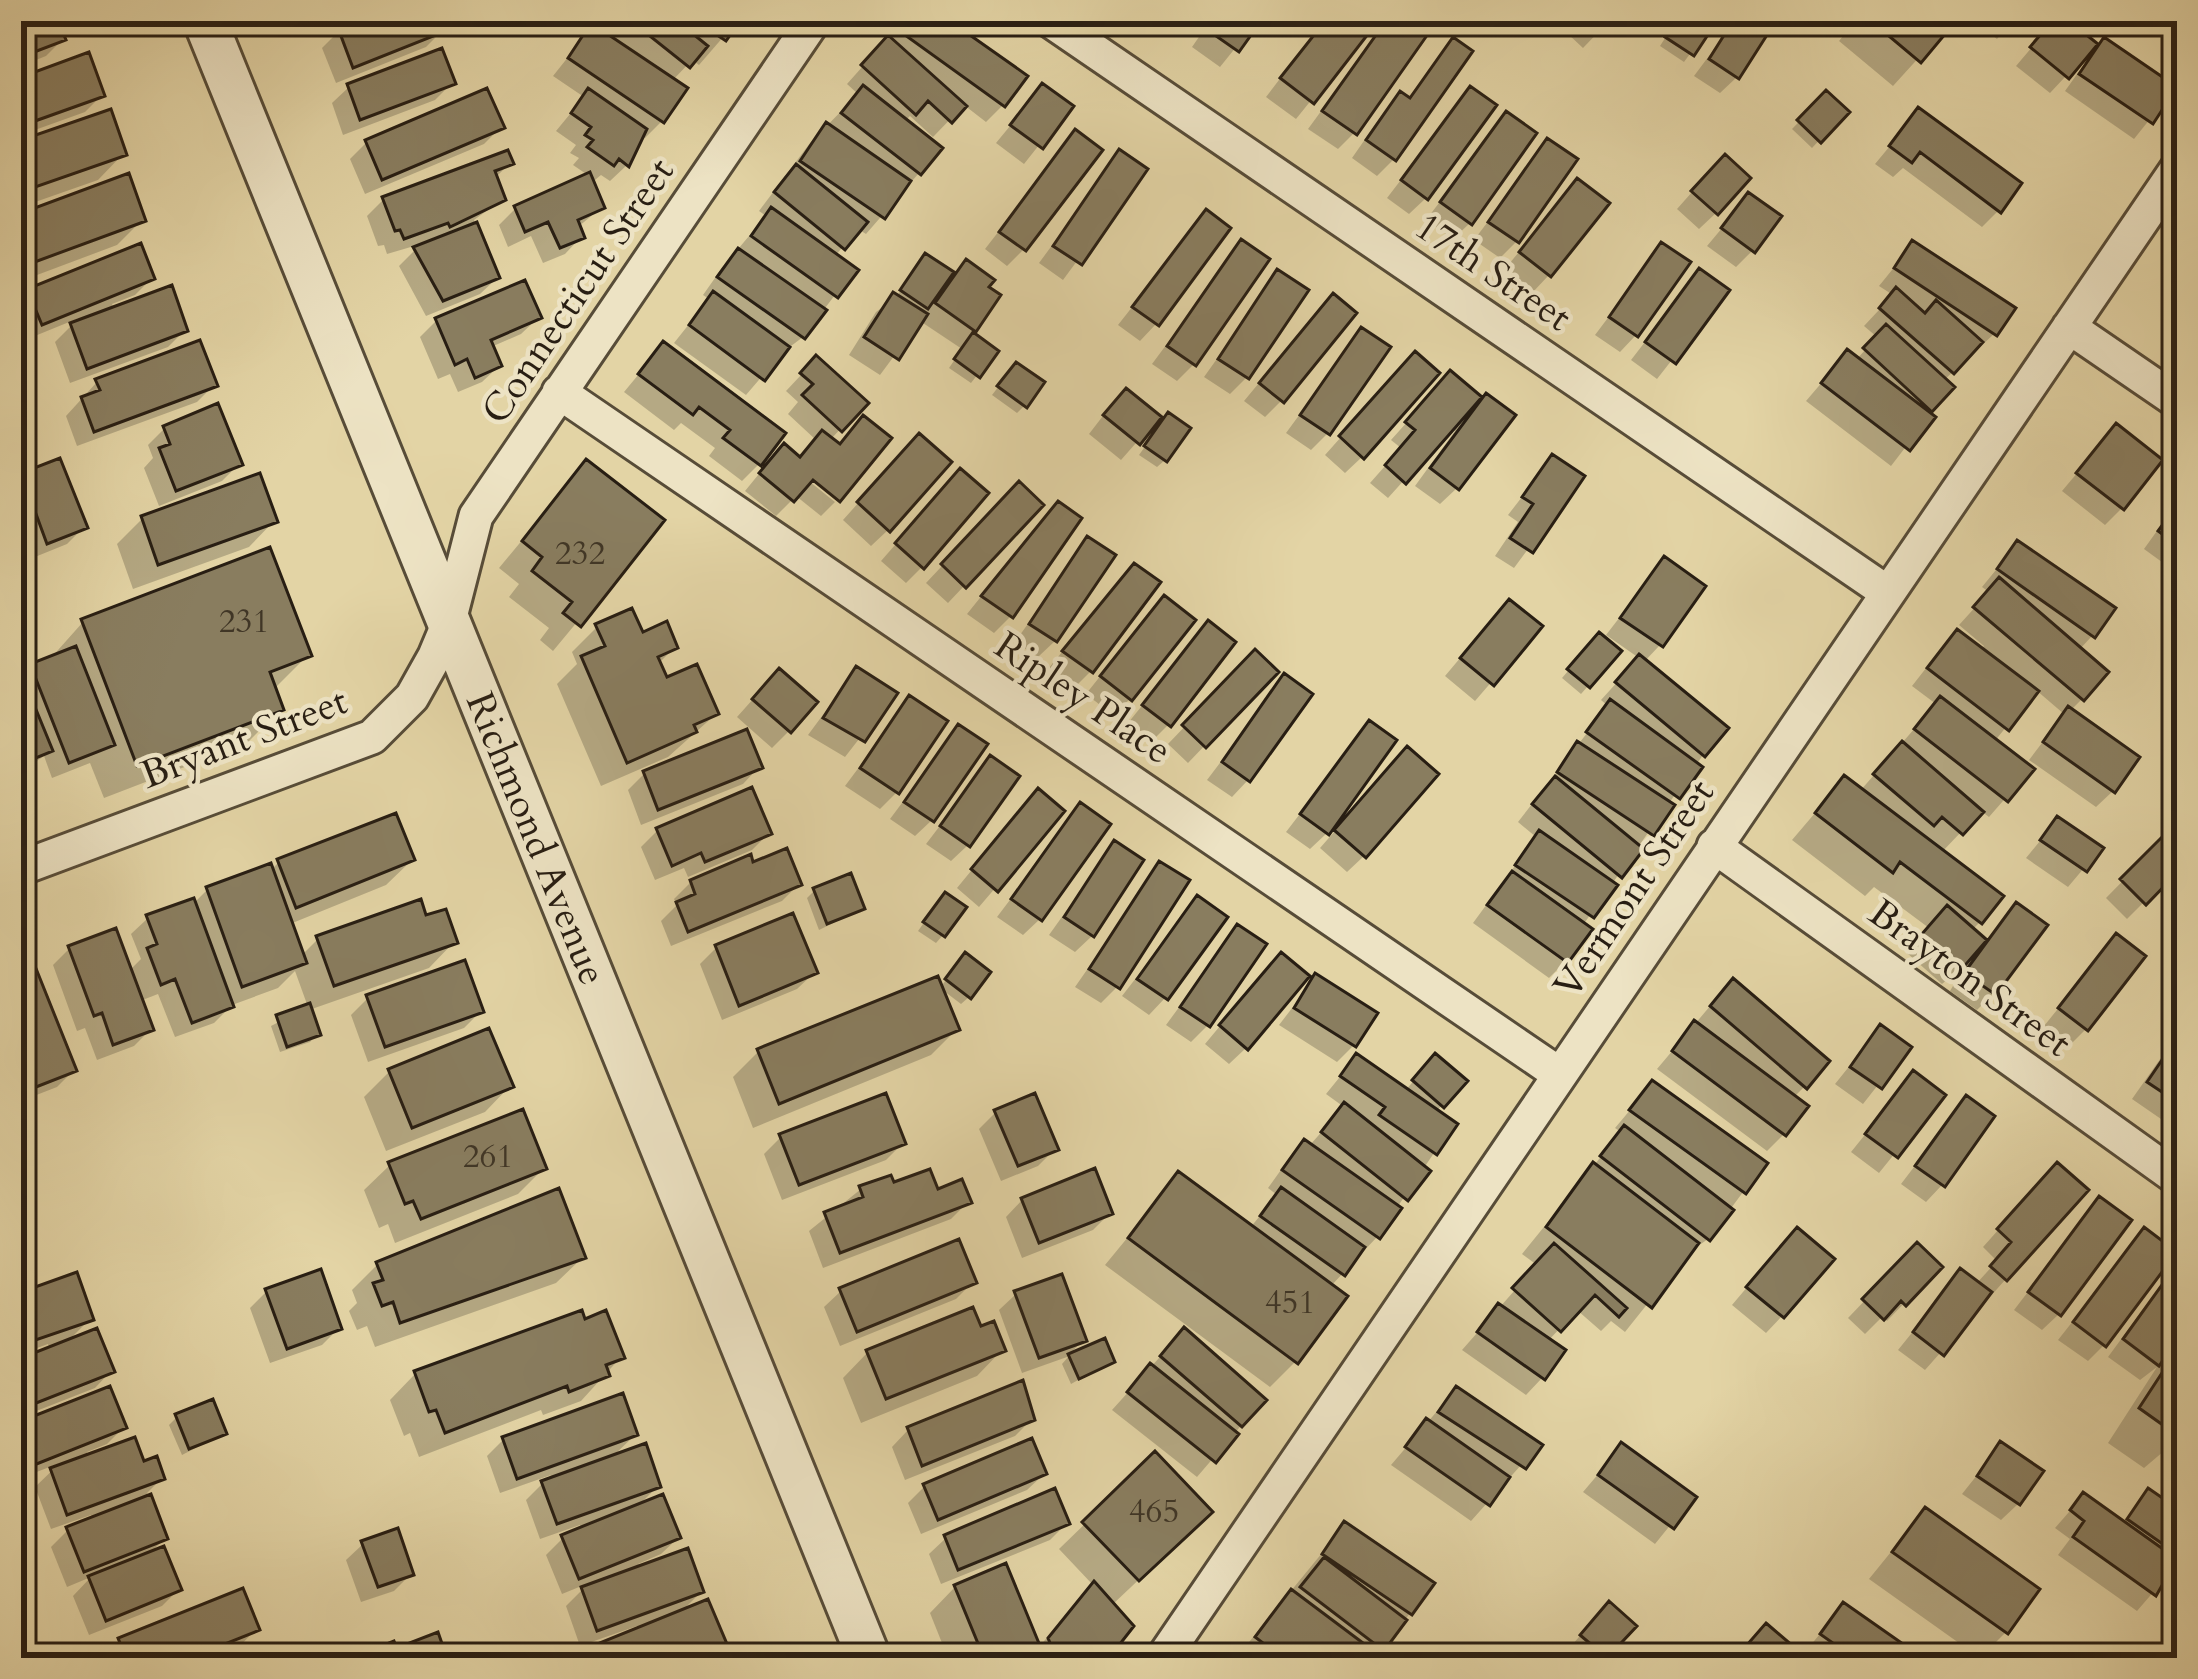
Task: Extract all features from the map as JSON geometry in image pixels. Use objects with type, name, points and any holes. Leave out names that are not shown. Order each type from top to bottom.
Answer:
[{"type":"street","name":"Richmond Avenue","points":[[206,21],[869,1658]]},
{"type":"street","name":"Connecticut Street","points":[[448,625],[476,516],[814,21]]},
{"type":"street","name":"17th Street","points":[[1052,21],[1888,593]]},
{"type":"street","name":"Vermont Street","points":[[1163,1658],[2177,169]]},
{"type":"street","points":[[2069,327],[2177,401]]},
{"type":"street","name":"Ripley Place","points":[[559,392],[1559,1074]]},
{"type":"street","name":"Bryant Street","points":[[21,868],[372,736],[412,697],[448,625]]},
{"type":"street","name":"Brayton Street","points":[[1714,846],[2177,1178]]},
{"type":"building","points":[[21,21],[58,21],[66,40],[21,57]]},
{"type":"building","points":[[356,21],[442,21],[446,31],[353,68],[338,28]]},
{"type":"building","points":[[631,21],[677,21],[708,46],[690,68]]},
{"type":"building","points":[[696,21],[740,21],[726,41]]},
{"type":"building","points":[[905,21],[950,21],[1028,76],[1005,107],[898,30]]},
{"type":"building","points":[[1212,21],[1261,21],[1239,52],[1206,29]]},
{"type":"building","points":[[1325,21],[1375,25],[1314,104],[1280,78]]},
{"type":"building","points":[[1386,21],[1409,21],[1428,34],[1357,135],[1322,111]]},
{"type":"building","points":[[1676,21],[1717,21],[1694,56],[1665,37]]},
{"type":"building","points":[[1733,21],[1745,21],[1767,35],[1739,79],[1709,59]]},
{"type":"building","points":[[1871,21],[1956,21],[1921,63]]},
{"type":"building","points":[[2052,21],[2069,21],[2098,44],[2069,79],[2030,47]]},
{"type":"building","points":[[591,23],[688,88],[664,123],[568,58]]},
{"type":"building","points":[[888,35],[967,106],[952,123],[928,101],[916,115],[861,65]]},
{"type":"building","points":[[1453,37],[1473,51],[1396,161],[1366,140],[1400,91],[1410,98]]},
{"type":"building","points":[[2104,37],[2177,87],[2153,124],[2079,74]]},
{"type":"building","points":[[442,48],[456,84],[360,120],[347,84]]},
{"type":"building","points":[[89,52],[105,96],[21,126],[21,77]]},
{"type":"building","points":[[1042,83],[1074,106],[1043,149],[1010,125]]},
{"type":"building","points":[[863,85],[943,148],[921,175],[841,113]]},
{"type":"building","points":[[1470,86],[1497,105],[1428,200],[1401,180]]},
{"type":"building","points":[[487,88],[505,128],[382,180],[365,140]]},
{"type":"building","points":[[588,88],[647,129],[629,167],[619,159],[614,166],[587,147],[593,140],[585,135],[591,127],[571,113]]},
{"type":"building","points":[[1826,90],[1850,112],[1821,143],[1797,120]]},
{"type":"building","points":[[1918,107],[2022,183],[2001,213],[1920,152],[1912,163],[1889,146]]},
{"type":"building","points":[[111,109],[127,155],[21,192],[21,140]]},
{"type":"building","points":[[1506,111],[1537,133],[1472,225],[1440,202]]},
{"type":"building","points":[[826,122],[911,181],[885,219],[800,161]]},
{"type":"building","points":[[1075,129],[1103,150],[1026,251],[999,232]]},
{"type":"building","points":[[1547,138],[1578,159],[1519,243],[1488,222]]},
{"type":"building","points":[[1119,149],[1148,169],[1082,265],[1053,246]]},
{"type":"building","points":[[508,150],[514,164],[495,171],[506,200],[450,227],[448,223],[404,239],[400,230],[395,231],[382,197]]},
{"type":"building","points":[[1725,154],[1751,178],[1718,215],[1691,191]]},
{"type":"building","points":[[796,164],[868,222],[845,250],[774,192]]},
{"type":"building","points":[[590,172],[605,208],[578,220],[585,238],[560,248],[548,222],[525,232],[514,206]]},
{"type":"building","points":[[129,173],[146,221],[21,267],[21,213]]},
{"type":"building","points":[[1577,178],[1610,203],[1551,277],[1519,252]]},
{"type":"building","points":[[1748,192],[1782,216],[1755,253],[1721,228]]},
{"type":"building","points":[[771,207],[859,270],[838,298],[751,236]]},
{"type":"building","points":[[1206,209],[1231,228],[1159,326],[1132,307]]},
{"type":"building","points":[[477,222],[500,278],[443,301],[413,247]]},
{"type":"building","points":[[1241,239],[1270,259],[1196,366],[1167,346]]},
{"type":"building","points":[[1912,240],[2016,308],[1997,336],[1894,268]]},
{"type":"building","points":[[1661,242],[1691,262],[1638,337],[1609,317]]},
{"type":"building","points":[[141,243],[155,279],[42,325],[27,289]]},
{"type":"building","points":[[738,248],[827,310],[805,339],[717,277]]},
{"type":"building","points":[[925,253],[954,272],[928,309],[900,290]]},
{"type":"building","points":[[966,259],[995,280],[989,287],[1001,295],[976,332],[935,303]]},
{"type":"building","points":[[1699,268],[1730,290],[1676,364],[1645,342]]},
{"type":"building","points":[[1277,269],[1309,290],[1249,379],[1218,359]]},
{"type":"building","points":[[525,280],[542,318],[491,340],[502,366],[475,378],[467,359],[455,365],[435,318]]},
{"type":"building","points":[[172,285],[188,331],[87,369],[70,323]]},
{"type":"building","points":[[1896,287],[1925,313],[1936,300],[1983,342],[1954,374],[1879,308]]},
{"type":"building","points":[[713,291],[790,347],[765,381],[689,325]]},
{"type":"building","points":[[893,292],[928,314],[899,360],[864,337]]},
{"type":"building","points":[[1333,293],[1357,313],[1284,403],[1259,383]]},
{"type":"building","points":[[1886,324],[1955,387],[1932,412],[1863,348]]},
{"type":"building","points":[[1361,327],[1391,347],[1330,435],[1300,415]]},
{"type":"building","points":[[973,332],[999,351],[980,378],[954,359]]},
{"type":"building","points":[[200,340],[218,386],[94,432],[81,397],[100,390],[95,379]]},
{"type":"building","points":[[663,341],[786,433],[761,466],[723,438],[730,430],[699,407],[693,415],[638,374]]},
{"type":"building","points":[[1847,349],[1936,417],[1910,451],[1821,383]]},
{"type":"building","points":[[1415,351],[1440,373],[1364,459],[1339,436]]},
{"type":"building","points":[[816,355],[869,403],[842,432],[802,395],[813,384],[800,373]]},
{"type":"building","points":[[1016,362],[1045,382],[1027,408],[997,386]]},
{"type":"building","points":[[1450,370],[1482,397],[1406,484],[1385,465],[1415,430],[1405,422]]},
{"type":"building","points":[[1126,388],[1162,417],[1140,445],[1103,415]]},
{"type":"building","points":[[1486,393],[1516,415],[1459,490],[1430,468]]},
{"type":"building","points":[[218,403],[243,465],[176,491],[159,448],[170,444],[163,426]]},
{"type":"building","points":[[1168,412],[1191,428],[1167,462],[1144,446]]},
{"type":"building","points":[[863,415],[892,438],[840,502],[813,480],[794,502],[759,473],[784,443],[800,457],[822,430],[840,444]]},
{"type":"building","points":[[2116,423],[2163,460],[2124,510],[2076,473]]},
{"type":"building","points":[[919,433],[952,462],[890,532],[857,502]]},
{"type":"building","points":[[1552,454],[1585,476],[1533,553],[1510,538],[1533,504],[1522,497]]},
{"type":"building","points":[[60,458],[88,528],[47,544],[21,473]]},
{"type":"building","points":[[586,459],[665,520],[581,627],[563,613],[572,602],[532,571],[542,557],[522,541]]},
{"type":"building","points":[[960,468],[989,493],[924,569],[895,543]]},
{"type":"building","points":[[260,473],[278,522],[158,565],[141,516]]},
{"type":"building","points":[[1019,481],[1044,505],[966,588],[941,564]]},
{"type":"building","points":[[1058,501],[1082,518],[1013,618],[981,596]]},
{"type":"building","points":[[2177,505],[2177,545],[2158,531]]},
{"type":"building","points":[[1087,536],[1116,555],[1057,642],[1029,624]]},
{"type":"building","points":[[2017,540],[2116,608],[2095,638],[1997,569]]},
{"type":"building","points":[[270,547],[312,656],[270,672],[284,710],[137,766],[81,619]]},
{"type":"building","points":[[1664,556],[1706,586],[1663,647],[1620,618]]},
{"type":"building","points":[[1134,563],[1161,582],[1093,673],[1062,651]]},
{"type":"building","points":[[1999,577],[2109,672],[2084,701],[1973,607]]},
{"type":"building","points":[[1164,595],[1196,620],[1132,701],[1100,676]]},
{"type":"building","points":[[1509,599],[1543,626],[1494,686],[1460,658]]},
{"type":"building","points":[[632,608],[643,632],[667,621],[678,648],[658,657],[667,677],[697,664],[719,714],[694,725],[697,732],[627,763],[581,656],[605,646],[595,624]]},
{"type":"building","points":[[1208,620],[1236,642],[1171,727],[1142,705]]},
{"type":"building","points":[[1957,629],[2039,691],[2009,731],[1927,668]]},
{"type":"building","points":[[1599,632],[1622,651],[1590,688],[1567,669]]},
{"type":"building","points":[[76,646],[115,745],[69,763],[30,664]]},
{"type":"building","points":[[1255,649],[1279,672],[1206,748],[1182,725]]},
{"type":"building","points":[[1639,654],[1729,728],[1705,757],[1615,682]]},
{"type":"building","points":[[856,666],[898,693],[865,742],[823,718]]},
{"type":"building","points":[[779,668],[818,702],[791,733],[752,699]]},
{"type":"building","points":[[21,673],[53,751],[21,764]]},
{"type":"building","points":[[1284,673],[1313,694],[1250,782],[1222,762]]},
{"type":"building","points":[[909,695],[948,721],[899,794],[860,768]]},
{"type":"building","points":[[1940,696],[2035,769],[2008,802],[1914,729]]},
{"type":"building","points":[[1610,699],[1703,767],[1680,799],[1586,732]]},
{"type":"building","points":[[2068,706],[2140,757],[2115,793],[2043,742]]},
{"type":"building","points":[[1369,720],[1397,740],[1329,835],[1300,814]]},
{"type":"building","points":[[958,724],[988,744],[934,822],[904,802]]},
{"type":"building","points":[[747,729],[763,768],[658,810],[643,771]]},
{"type":"building","points":[[1577,741],[1675,805],[1654,836],[1557,772]]},
{"type":"building","points":[[1902,741],[1984,812],[1963,835],[1942,817],[1934,826],[1873,774]]},
{"type":"building","points":[[1407,746],[1439,774],[1366,858],[1334,830]]},
{"type":"building","points":[[990,755],[1020,776],[970,847],[940,826]]},
{"type":"building","points":[[1844,775],[2004,896],[1982,924],[1900,862],[1893,873],[1815,813]]},
{"type":"building","points":[[1555,776],[1644,849],[1622,878],[1532,804]]},
{"type":"building","points":[[752,787],[772,834],[705,862],[701,853],[672,866],[656,828]]},
{"type":"building","points":[[1038,788],[1065,811],[998,892],[971,869]]},
{"type":"building","points":[[1080,802],[1111,824],[1042,921],[1011,899]]},
{"type":"building","points":[[396,813],[415,860],[296,908],[277,859]]},
{"type":"building","points":[[2057,816],[2104,848],[2087,872],[2040,840]]},
{"type":"building","points":[[1539,830],[1618,885],[1594,918],[1515,865]]},
{"type":"building","points":[[2161,838],[2177,854],[2177,873],[2146,905],[2120,879]]},
{"type":"building","points":[[1114,840],[1144,860],[1094,937],[1064,917]]},
{"type":"building","points":[[787,848],[802,885],[688,932],[676,902],[695,894],[690,880],[751,854],[753,862]]},
{"type":"building","points":[[1159,861],[1190,880],[1120,989],[1089,969]]},
{"type":"building","points":[[271,863],[307,963],[242,987],[206,887]]},
{"type":"building","points":[[1512,871],[1593,929],[1568,963],[1487,905]]},
{"type":"building","points":[[851,873],[865,909],[827,924],[813,888]]},
{"type":"building","points":[[945,892],[967,907],[945,937],[923,922]]},
{"type":"building","points":[[1197,895],[1228,917],[1168,1000],[1137,979]]},
{"type":"building","points":[[194,898],[234,1007],[192,1023],[175,979],[161,985],[147,948],[157,944],[146,915]]},
{"type":"building","points":[[421,899],[426,915],[446,909],[458,943],[334,986],[316,936]]},
{"type":"building","points":[[2016,902],[2048,925],[1996,995],[1964,973]]},
{"type":"building","points":[[1947,905],[1987,940],[1961,970],[1921,935]]},
{"type":"building","points":[[793,913],[818,973],[739,1006],[715,945]]},
{"type":"building","points":[[1237,924],[1267,944],[1210,1027],[1180,1007]]},
{"type":"building","points":[[116,928],[154,1030],[113,1045],[102,1013],[94,1016],[68,946]]},
{"type":"building","points":[[2116,933],[2146,956],[2088,1031],[2058,1008]]},
{"type":"building","points":[[965,952],[991,972],[971,999],[945,979]]},
{"type":"building","points":[[1281,952],[1310,976],[1248,1050],[1219,1025]]},
{"type":"building","points":[[465,960],[484,1012],[385,1047],[366,995]]},
{"type":"building","points":[[33,961],[77,1071],[36,1087],[21,1050],[21,965]]},
{"type":"building","points":[[1315,973],[1378,1013],[1356,1047],[1294,1008]]},
{"type":"building","points":[[938,976],[960,1030],[779,1104],[757,1049]]},
{"type":"building","points":[[1733,978],[1830,1061],[1807,1089],[1710,1006]]},
{"type":"building","points":[[310,1003],[321,1035],[287,1047],[276,1015]]},
{"type":"building","points":[[1694,1020],[1809,1106],[1786,1136],[1672,1051]]},
{"type":"building","points":[[1880,1024],[1912,1047],[1882,1089],[1850,1067]]},
{"type":"building","points":[[489,1028],[514,1087],[412,1128],[388,1069]]},
{"type":"building","points":[[2177,1038],[2177,1102],[2147,1082]]},
{"type":"building","points":[[1356,1053],[1458,1124],[1437,1155],[1379,1115],[1385,1107],[1340,1076]]},
{"type":"building","points":[[1435,1053],[1468,1081],[1444,1108],[1412,1080]]},
{"type":"building","points":[[1913,1070],[1946,1095],[1898,1158],[1865,1134]]},
{"type":"building","points":[[1652,1080],[1768,1163],[1746,1194],[1629,1110]]},
{"type":"building","points":[[886,1093],[906,1144],[799,1185],[779,1134]]},
{"type":"building","points":[[1035,1093],[1059,1150],[1018,1166],[994,1110]]},
{"type":"building","points":[[1966,1095],[1995,1116],[1945,1187],[1915,1166]]},
{"type":"building","points":[[1344,1102],[1431,1171],[1408,1201],[1321,1132]]},
{"type":"building","points":[[523,1109],[547,1169],[421,1219],[413,1201],[405,1204],[388,1162]]},
{"type":"building","points":[[1624,1125],[1734,1210],[1710,1241],[1600,1156]]},
{"type":"building","points":[[1304,1139],[1402,1208],[1380,1239],[1282,1170]]},
{"type":"building","points":[[1593,1162],[1699,1243],[1652,1308],[1546,1227]]},
{"type":"building","points":[[2057,1162],[2089,1190],[2007,1281],[1990,1266],[2011,1242],[1997,1229]]},
{"type":"building","points":[[1095,1168],[1113,1214],[1039,1243],[1021,1198]]},
{"type":"building","points":[[930,1169],[938,1189],[962,1179],[972,1203],[840,1253],[824,1212],[863,1197],[859,1186],[891,1175],[894,1182]]},
{"type":"building","points":[[1178,1171],[1348,1296],[1298,1364],[1128,1238]]},
{"type":"building","points":[[1281,1187],[1365,1247],[1345,1276],[1260,1216]]},
{"type":"building","points":[[559,1188],[586,1258],[400,1323],[393,1302],[382,1306],[373,1283],[383,1280],[376,1262]]},
{"type":"building","points":[[2099,1196],[2132,1220],[2061,1316],[2028,1292]]},
{"type":"building","points":[[1797,1227],[1835,1259],[1784,1318],[1746,1287]]},
{"type":"building","points":[[2144,1227],[2177,1252],[2106,1347],[2073,1322]]},
{"type":"building","points":[[959,1239],[977,1283],[857,1332],[839,1288]]},
{"type":"building","points":[[1917,1242],[1943,1267],[1906,1306],[1901,1301],[1884,1320],[1862,1299]]},
{"type":"building","points":[[1554,1243],[1627,1308],[1619,1317],[1595,1295],[1561,1332],[1512,1288]]},
{"type":"building","points":[[2177,1264],[2177,1340],[2159,1366],[2123,1339]]},
{"type":"building","points":[[1960,1268],[1992,1292],[1944,1356],[1913,1332]]},
{"type":"building","points":[[321,1269],[342,1329],[287,1349],[265,1289]]},
{"type":"building","points":[[77,1272],[94,1320],[21,1345],[21,1292]]},
{"type":"building","points":[[1062,1274],[1087,1341],[1039,1358],[1014,1291]]},
{"type":"building","points":[[1498,1303],[1566,1350],[1545,1380],[1477,1332]]},
{"type":"building","points":[[973,1307],[981,1326],[994,1321],[1006,1351],[886,1399],[866,1350]]},
{"type":"building","points":[[582,1310],[585,1319],[606,1310],[625,1358],[606,1365],[610,1376],[569,1392],[567,1386],[445,1433],[436,1410],[429,1412],[414,1371]]},
{"type":"building","points":[[1184,1327],[1267,1400],[1242,1427],[1160,1356]]},
{"type":"building","points":[[97,1328],[115,1372],[21,1409],[21,1358]]},
{"type":"building","points":[[1105,1338],[1115,1362],[1079,1379],[1068,1354]]},
{"type":"building","points":[[2177,1350],[2177,1435],[2139,1408]]},
{"type":"building","points":[[1150,1363],[1239,1434],[1216,1463],[1127,1392]]},
{"type":"building","points":[[1023,1380],[1035,1420],[922,1466],[907,1427]]},
{"type":"building","points":[[110,1386],[127,1428],[29,1467],[21,1447],[21,1421]]},
{"type":"building","points":[[1456,1386],[1543,1445],[1526,1469],[1438,1412]]},
{"type":"building","points":[[623,1393],[638,1435],[517,1479],[502,1437]]},
{"type":"building","points":[[213,1399],[227,1434],[189,1449],[175,1414]]},
{"type":"building","points":[[1426,1418],[1510,1477],[1490,1506],[1405,1447]]},
{"type":"building","points":[[135,1437],[144,1461],[157,1456],[165,1479],[67,1515],[50,1468]]},
{"type":"building","points":[[1032,1438],[1047,1474],[938,1520],[923,1484]]},
{"type":"building","points":[[2000,1441],[2044,1471],[2020,1505],[1977,1476]]},
{"type":"building","points":[[1621,1442],[1697,1497],[1674,1529],[1598,1475]]},
{"type":"building","points":[[646,1443],[661,1487],[557,1524],[541,1481]]},
{"type":"building","points":[[1155,1451],[1213,1512],[1139,1581],[1082,1522]]},
{"type":"building","points":[[1055,1488],[1070,1524],[958,1570],[944,1535]]},
{"type":"building","points":[[2148,1488],[2177,1508],[2177,1554],[2127,1519]]},
{"type":"building","points":[[2083,1492],[2177,1559],[2156,1596],[2073,1537],[2084,1521],[2070,1510]]},
{"type":"building","points":[[151,1494],[168,1539],[84,1572],[66,1527]]},
{"type":"building","points":[[663,1494],[681,1538],[579,1579],[561,1535]]},
{"type":"building","points":[[1925,1507],[2040,1589],[2008,1634],[1892,1552]]},
{"type":"building","points":[[1344,1521],[1435,1583],[1412,1615],[1322,1554]]},
{"type":"building","points":[[398,1528],[414,1575],[378,1587],[361,1541]]},
{"type":"building","points":[[164,1546],[182,1590],[106,1621],[88,1576]]},
{"type":"building","points":[[688,1548],[704,1592],[597,1631],[581,1587]]},
{"type":"building","points":[[1324,1557],[1407,1620],[1384,1651],[1300,1587]]},
{"type":"building","points":[[1006,1563],[1045,1658],[984,1658],[954,1585]]},
{"type":"building","points":[[1094,1581],[1134,1626],[1109,1658],[1056,1658],[1048,1638]]},
{"type":"building","points":[[243,1588],[260,1630],[190,1658],[126,1658],[118,1638]]},
{"type":"building","points":[[1291,1589],[1383,1658],[1283,1658],[1255,1637]]},
{"type":"building","points":[[708,1599],[727,1644],[693,1658],[602,1658],[597,1644]]},
{"type":"building","points":[[1609,1601],[1637,1626],[1607,1658],[1580,1635]]},
{"type":"building","points":[[1843,1602],[1923,1658],[1854,1658],[1820,1634]]},
{"type":"building","points":[[1766,1623],[1807,1658],[1760,1658],[1746,1646]]},
{"type":"building","points":[[438,1632],[447,1658],[409,1658],[404,1645]]},
{"type":"building","points":[[394,1641],[401,1658],[352,1658]]}]
